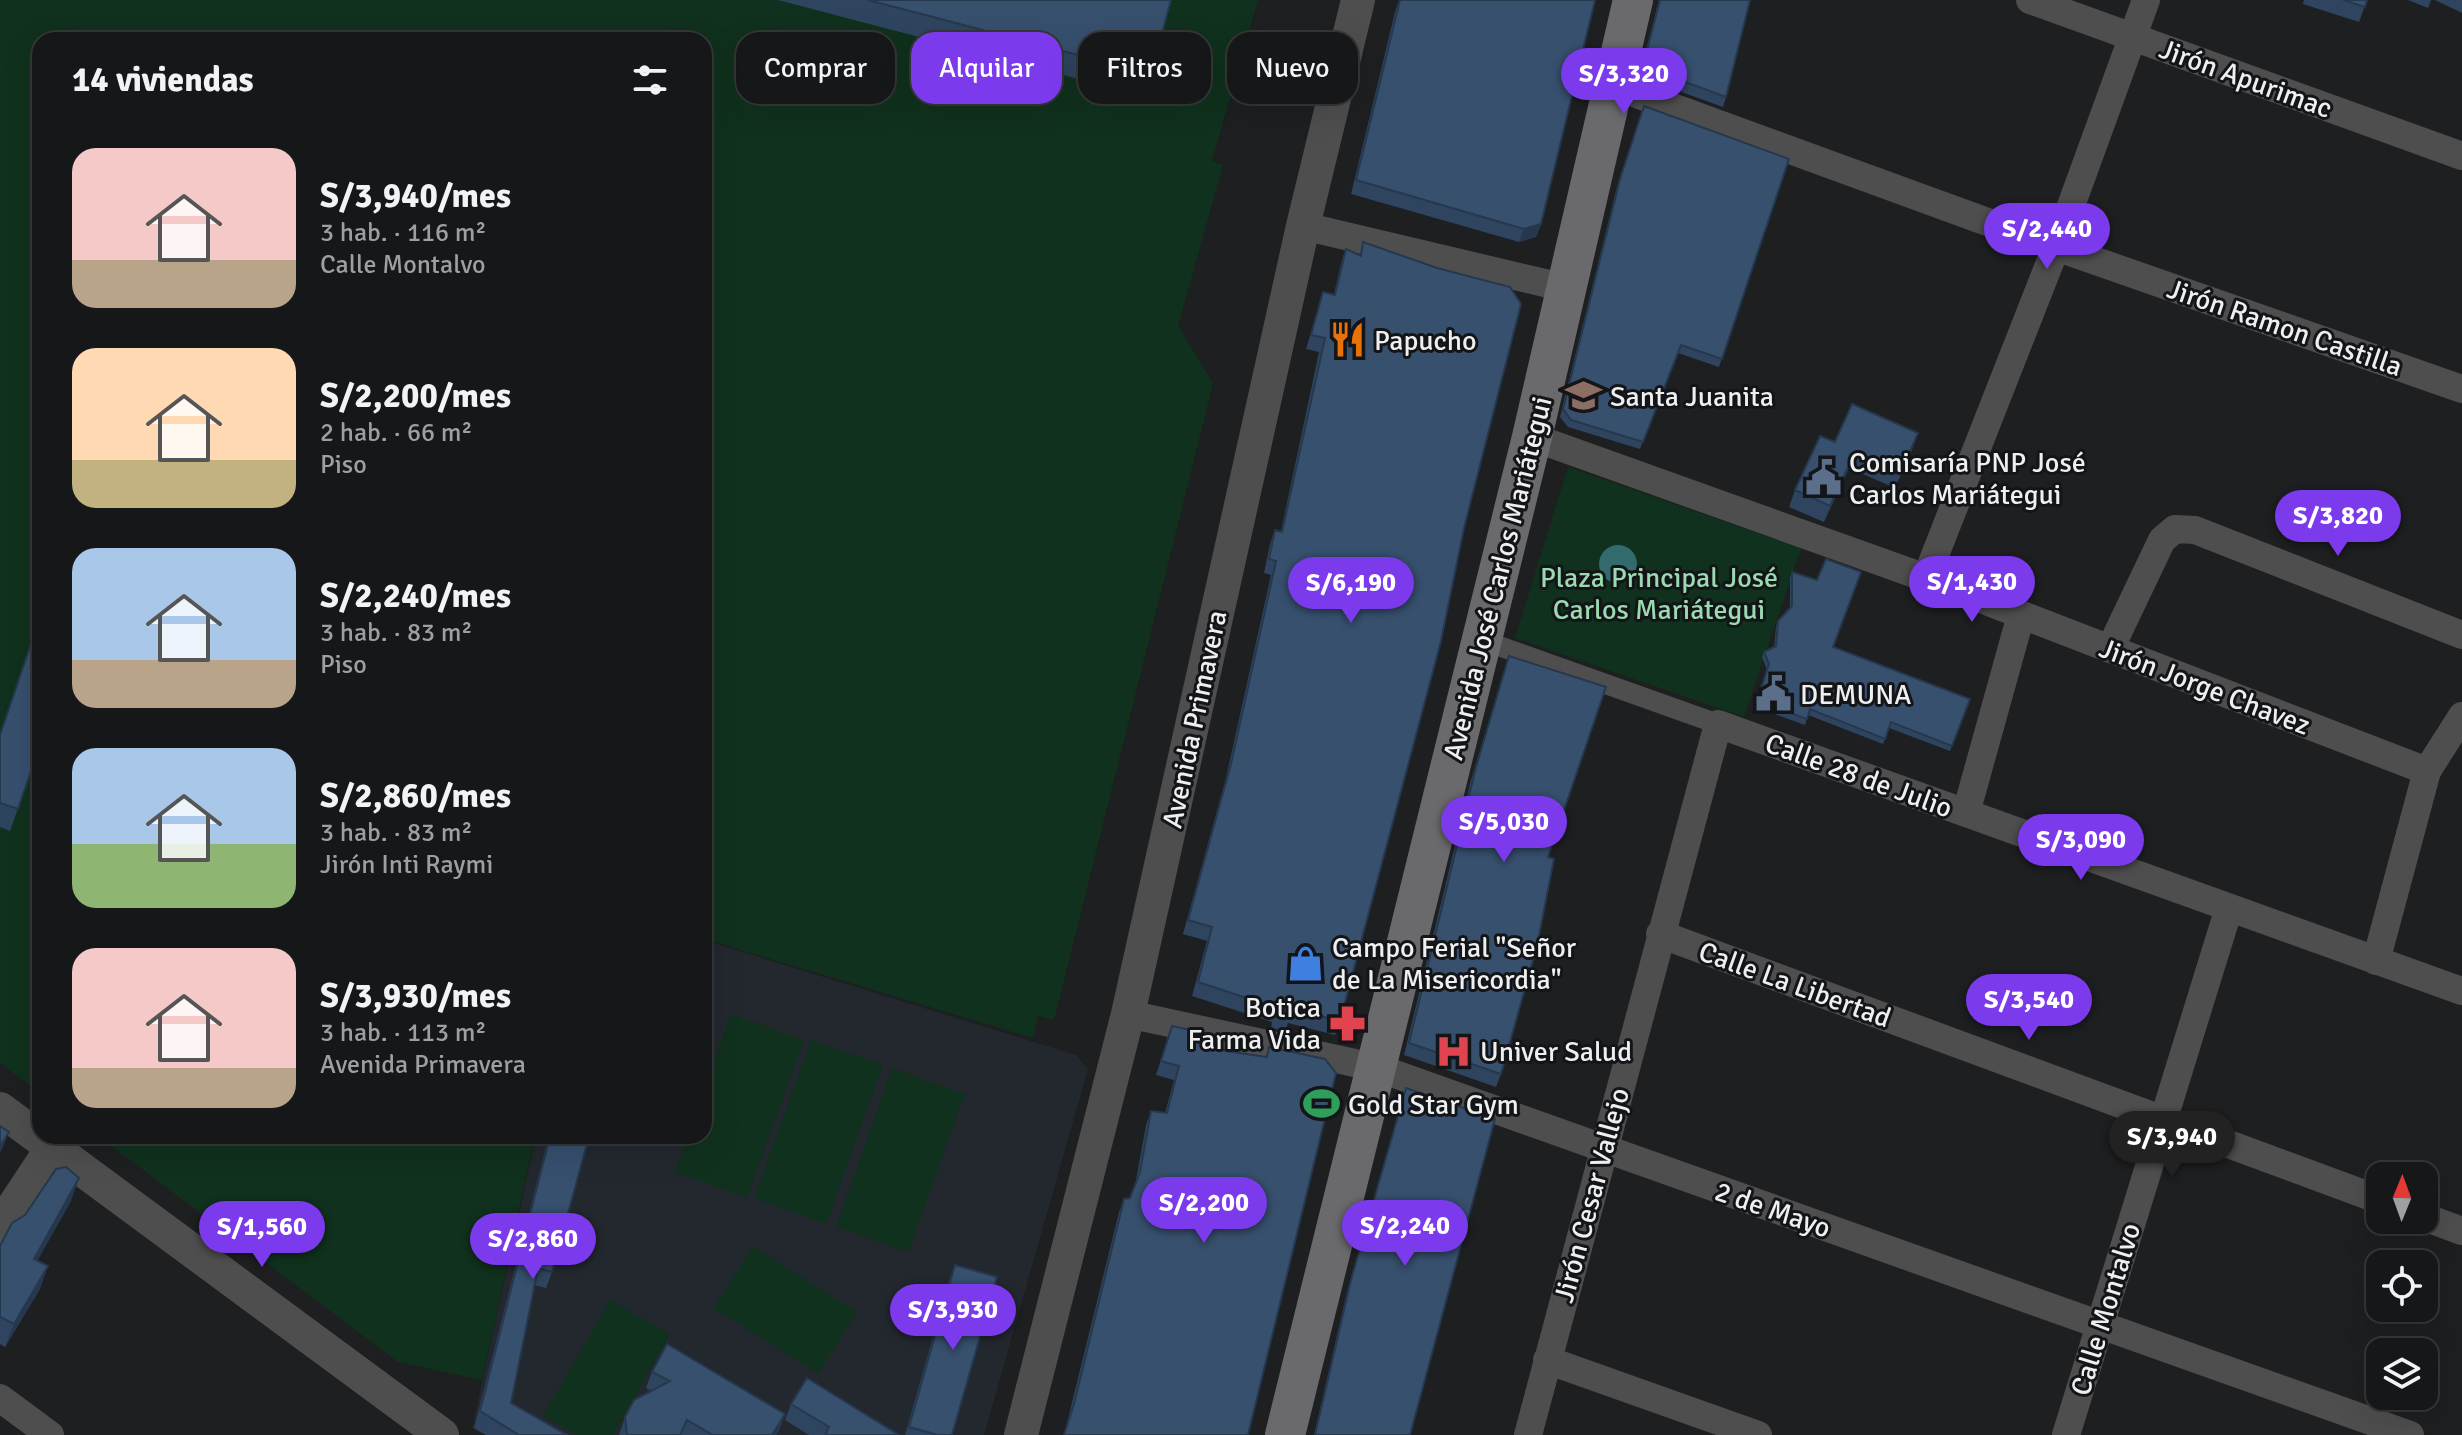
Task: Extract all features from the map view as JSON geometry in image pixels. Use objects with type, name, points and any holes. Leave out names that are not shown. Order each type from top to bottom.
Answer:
[{"type":"main road","name":"Avenida José Carlos Mariátegui","points":[[1285,1435],[1532,437],[1633,0]]},
{"type":"street","name":"Avenida Primavera","points":[[1021,1435],[1128,1014],[1303,226],[1358,0]]},
{"type":"street","name":"Jirón Apurimac","points":[[2030,0],[2462,156]]},
{"type":"street","points":[[1926,578],[2056,247],[2146,0]]},
{"type":"street","name":"Jirón Ramon Castilla","points":[[1612,85],[2056,247],[2462,389]]},
{"type":"street","points":[[1303,226],[1566,288]]},
{"type":"street","name":"Jirón Jorge Chavez","points":[[1532,437],[1926,578],[2427,771]]},
{"type":"street","points":[[2110,649],[2162,540],[2175,529],[2195,530],[2462,635]]},
{"type":"street","points":[[1966,813],[2021,615]]},
{"type":"street","name":"Calle 28 de Julio","points":[[1482,640],[2462,991]]},
{"type":"street","points":[[2376,961],[2427,771],[2462,716]]},
{"type":"street","name":"Jirón Cesar Vallejo","points":[[1528,1435],[1718,724]]},
{"type":"street","name":"Calle Montalvo","points":[[2066,1435],[2229,908]]},
{"type":"street","name":"Calle La Libertad","points":[[1660,934],[2366,1195]]},
{"type":"street","name":"2 de Mayo","points":[[1128,1014],[1378,1068],[2410,1435]]},
{"type":"street","points":[[0,1109],[32,1135]]},
{"type":"street","points":[[44,1144],[401,1424],[442,1435]]},
{"type":"street","points":[[0,1227],[51,1150]]},
{"type":"street","points":[[2438,1222],[2462,1231]]},
{"type":"street","points":[[1547,1360],[1758,1435]]},
{"type":"street","points":[[0,1398],[50,1435]]},
{"type":"shaded area","points":[[712,942],[1076,1055],[1088,1069],[984,1435],[484,1435],[472,1428],[534,1144],[712,1144]]},
{"type":"green space","points":[[0,0],[1258,0],[1249,32],[1227,32],[1228,104],[1212,161],[1223,165],[1178,326],[1213,383],[1054,1020],[1038,1016],[1033,1038],[712,941],[712,32],[32,32],[32,1087],[0,1063]]},
{"type":"green space","name":"Plaza Principal José Carlos Mariátegui","points":[[1568,467],[1801,548],[1744,717],[1515,638]]},
{"type":"green space","points":[[731,1014],[804,1040],[747,1198],[675,1172],[685,1144],[712,1144],[712,1068]]},
{"type":"green space","points":[[811,1040],[883,1065],[826,1224],[754,1198]]},
{"type":"green space","points":[[892,1068],[965,1094],[908,1252],[836,1227]]},
{"type":"green space","points":[[109,1144],[533,1144],[482,1380],[398,1362]]},
{"type":"green space","points":[[753,1246],[857,1312],[818,1374],[713,1308]]},
{"type":"green space","points":[[610,1300],[670,1334],[613,1435],[577,1435],[543,1416]]},
{"type":"water","points":[[1618,545],[1632,550],[1637,564],[1632,578],[1618,583],[1604,578],[1599,564],[1604,550]]},
{"type":"building","points":[[868,0],[1171,0],[1162,32],[1078,32],[1078,55],[1062,51],[1062,32],[990,32]]},
{"type":"building","points":[[1400,0],[1595,0],[1541,224],[1524,229],[1356,180]]},
{"type":"building","points":[[1660,0],[1750,0],[1726,97],[1655,71],[1656,66],[1644,62]]},
{"type":"building","points":[[2343,0],[2367,0],[2365,7]]},
{"type":"building","points":[[1644,106],[1789,159],[1722,359],[1681,345],[1643,442],[1571,420],[1563,409],[1620,179]]},
{"type":"building","points":[[1363,242],[1437,268],[1510,287],[1521,304],[1464,528],[1441,641],[1340,1021],[1282,1006],[1291,1016],[1276,1013],[1277,1008],[1198,982],[1212,927],[1188,920],[1231,764],[1276,561],[1269,559],[1275,530],[1282,532],[1325,338],[1311,335],[1323,292],[1335,295],[1346,249],[1361,256]]},
{"type":"building","name":"Comisaría PNP José Carlos Mariátegui","points":[[1852,404],[1918,433],[1901,472],[1855,452],[1830,506],[1795,490],[1820,436],[1835,442]]},
{"type":"building","points":[[1826,559],[1861,572],[1833,647],[1970,699],[1952,746],[1891,722],[1885,739],[1810,709],[1807,719],[1757,701],[1769,664],[1764,652],[1776,646],[1778,621],[1792,606],[1792,572],[1817,580]]},
{"type":"building","points":[[32,641],[32,768],[18,809],[0,803],[0,735]]},
{"type":"building","points":[[1509,656],[1606,687],[1548,857],[1554,859],[1537,946],[1501,1074],[1409,1043],[1476,767]]},
{"type":"building","points":[[1172,1026],[1223,1037],[1219,1050],[1267,1057],[1269,1047],[1325,1059],[1336,1073],[1248,1435],[1064,1435],[1124,1199],[1130,1198],[1140,1172],[1151,1111],[1167,1113],[1179,1066],[1161,1061]]},
{"type":"building","points":[[1406,1088],[1495,1119],[1410,1435],[1315,1435],[1351,1280]]},
{"type":"building","points":[[0,1126],[9,1132],[0,1146]]},
{"type":"building","points":[[548,1144],[587,1144],[552,1272],[538,1268],[511,1403],[567,1435],[519,1435],[480,1411]]},
{"type":"building","points":[[66,1167],[79,1178],[34,1259],[48,1266],[14,1324],[0,1317],[0,1246],[12,1223],[25,1215],[56,1169]]},
{"type":"building","points":[[955,1265],[997,1277],[952,1435],[938,1435],[909,1427]]},
{"type":"building","points":[[667,1344],[785,1414],[772,1435],[713,1435],[687,1420],[680,1435],[627,1435],[625,1417],[634,1400],[670,1381],[652,1372]]},
{"type":"building","points":[[807,1378],[899,1435],[825,1435],[829,1427],[791,1404]]},
{"type":"place","name":"Papucho","points":[[1348,340]]},
{"type":"place","name":"Santa Juanita","points":[[1584,396]]},
{"type":"place","name":"Comisaría PNP José Carlos Mariátegui","points":[[1823,478]]},
{"type":"place","name":"DEMUNA","points":[[1774,694]]},
{"type":"place","name":"Campo Ferial \"Señor de La Misericordia\"","points":[[1306,963]]},
{"type":"place","name":"Botica Farma Vida","points":[[1347,1023]]},
{"type":"place","name":"Univer Salud","points":[[1454,1051]]},
{"type":"place","name":"Gold Star Gym","points":[[1322,1104]]}]
